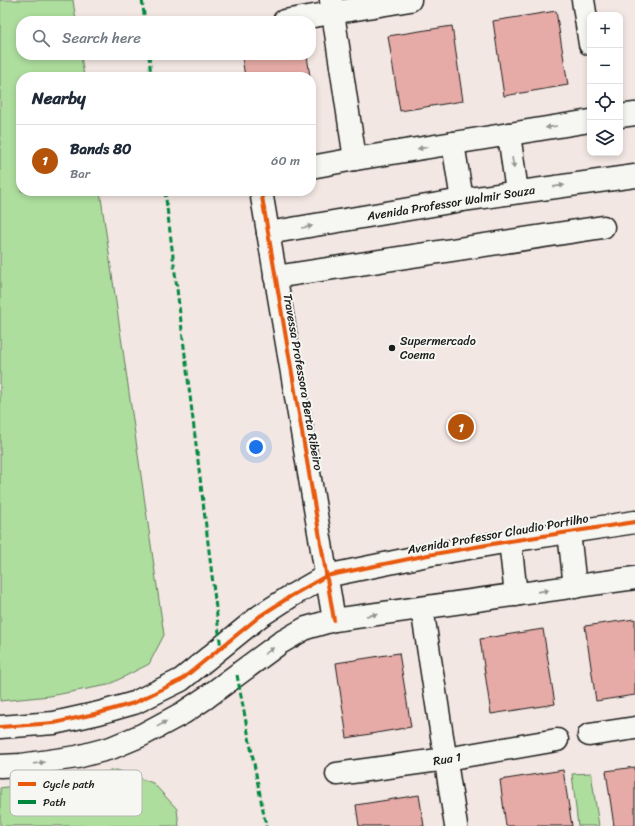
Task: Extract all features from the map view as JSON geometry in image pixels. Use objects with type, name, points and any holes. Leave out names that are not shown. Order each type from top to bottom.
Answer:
[{"type":"street","points":[[300,16],[332,6],[410,0]]},
{"type":"street","points":[[584,0],[587,22]]},
{"type":"street","points":[[332,6],[356,159]]},
{"type":"street","points":[[623,116],[635,114]]},
{"type":"street","points":[[316,166],[587,121]]},
{"type":"street","points":[[509,134],[518,192]]},
{"type":"street","points":[[453,143],[462,200]]},
{"type":"street","name":"Avenida Professor Walmir Souza","points":[[268,233],[462,200],[635,176]]},
{"type":"street","name":"Travessa Professora Berta Ribeiro","points":[[262,196],[334,620]]},
{"type":"street","points":[[275,277],[604,226]]},
{"type":"street","name":"Avenida Professor Claudio Portilho","points":[[0,727],[54,723],[99,713],[134,703],[181,680],[260,616],[326,576],[428,555],[635,522]]},
{"type":"street","points":[[569,532],[575,587]]},
{"type":"street","points":[[510,541],[516,595]]},
{"type":"street","points":[[0,766],[22,765],[77,757],[117,746],[142,735],[183,713],[274,648],[306,628],[334,620],[635,578]]},
{"type":"street","points":[[422,608],[456,826]]},
{"type":"street","points":[[589,735],[635,728]]},
{"type":"street","name":"Rua 1","points":[[337,774],[446,759],[557,740]]},
{"type":"green space","points":[[0,0],[73,0],[75,16],[16,16],[16,60],[82,60],[83,72],[16,72],[16,196],[101,196],[164,635],[149,664],[108,685],[50,696],[0,701]]},
{"type":"green space","points":[[591,773],[599,826],[578,826],[572,774]]},
{"type":"green space","points":[[142,779],[153,783],[177,809],[179,826],[0,826],[0,788],[10,786],[10,816],[142,816]]},
{"type":"building","points":[[556,11],[568,85],[504,96],[493,21]]},
{"type":"building","points":[[452,26],[463,101],[400,111],[388,36]]},
{"type":"building","points":[[242,60],[308,60],[309,72],[244,72]]},
{"type":"building","points":[[635,619],[635,695],[596,701],[585,626]]},
{"type":"building","points":[[543,629],[555,704],[491,714],[480,639]]},
{"type":"building","points":[[399,653],[411,727],[347,738],[336,663]]},
{"type":"building","points":[[635,767],[635,826],[614,826],[606,771]]},
{"type":"building","points":[[563,770],[572,826],[506,826],[500,780]]},
{"type":"building","points":[[419,795],[424,826],[359,826],[356,805]]},
{"type":"marked path","points":[[142,0],[144,16]]},
{"type":"marked path","points":[[149,60],[151,72]]},
{"type":"marked path","points":[[166,196],[221,649]]},
{"type":"marked path","points":[[237,675],[266,826]]},
{"type":"cycle path","points":[[262,196],[334,620]]},
{"type":"cycle path","points":[[0,727],[54,723],[99,713],[134,703],[181,680],[260,616],[326,576],[428,555],[635,522]]},
{"type":"place","name":"Supermercado Coema","points":[[392,348]]},
{"type":"place","name":"Bands 80","points":[[461,427]]}]
